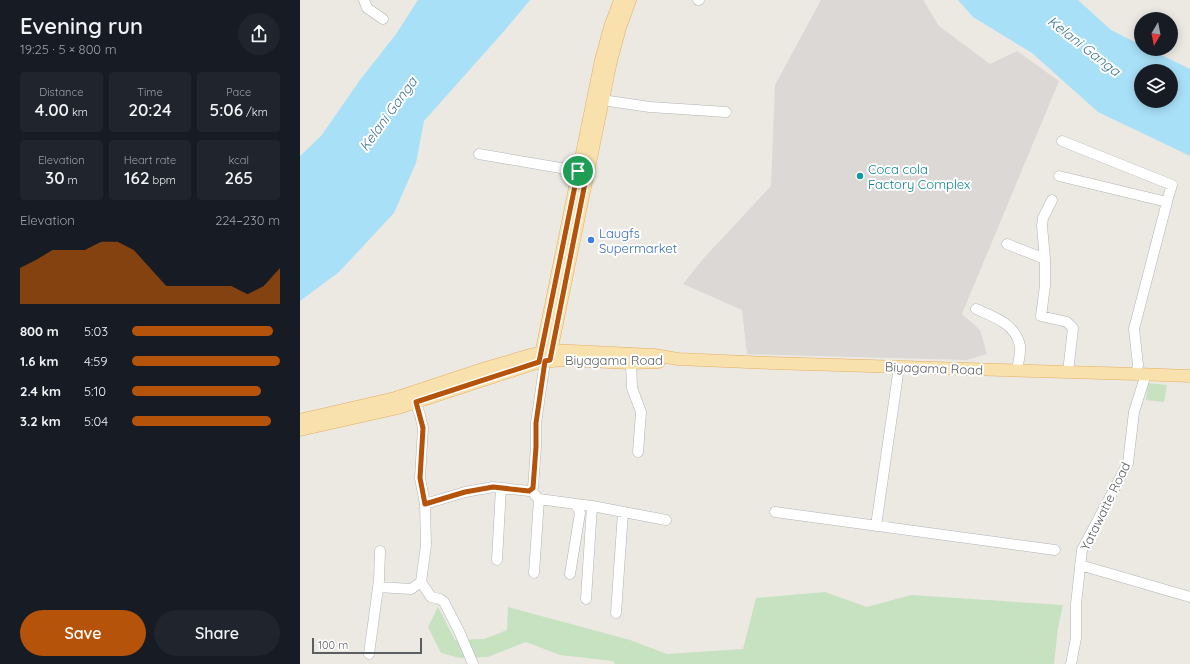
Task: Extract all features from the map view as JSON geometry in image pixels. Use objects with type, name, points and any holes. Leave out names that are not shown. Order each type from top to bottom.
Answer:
[{"type":"main road","points":[[300,430],[377,413],[486,368],[545,357],[582,172],[601,60],[620,0]]},
{"type":"main road","points":[[582,172],[616,42],[630,0]]},
{"type":"main road","name":"Biyagama Road","points":[[545,357],[654,355],[678,359],[771,363],[1190,376]]},
{"type":"main road","name":"Biyagama Road","points":[[545,357],[565,360],[631,363],[653,363],[678,359]]},
{"type":"main road","points":[[300,420],[374,404],[414,398]]},
{"type":"street","points":[[364,0],[367,8],[383,20]]},
{"type":"street","points":[[602,100],[650,107],[726,112]]},
{"type":"street","name":"Yatawatte Road","points":[[1062,141],[1172,185],[1134,329],[1138,365],[1141,374],[1134,412],[1128,463],[1082,550],[1076,604],[1076,638],[1071,664]]},
{"type":"street","points":[[479,154],[582,172]]},
{"type":"street","points":[[1059,176],[1167,202],[1166,204]]},
{"type":"street","points":[[1052,200],[1043,218],[1042,226],[1045,259],[1045,286],[1041,316],[1067,322],[1073,328],[1068,372]]},
{"type":"street","points":[[1007,244],[1045,259]]},
{"type":"street","points":[[976,309],[1005,322],[1016,334],[1020,346],[1017,370]]},
{"type":"street","points":[[531,490],[534,484],[536,423],[545,357]]},
{"type":"street","points":[[631,363],[632,388],[641,412],[638,452]]},
{"type":"street","points":[[876,526],[899,367]]},
{"type":"street","points":[[414,398],[423,428],[420,478],[425,504],[426,545],[421,582],[431,597],[440,599],[444,602],[459,631],[473,664]]},
{"type":"street","points":[[425,504],[465,492],[493,487],[531,490]]},
{"type":"street","points":[[497,560],[501,488]]},
{"type":"street","points":[[531,490],[539,499],[592,506],[666,520]]},
{"type":"street","points":[[534,573],[539,499]]},
{"type":"street","points":[[570,574],[580,512],[576,504]]},
{"type":"street","points":[[586,599],[592,506]]},
{"type":"street","points":[[616,613],[623,512]]},
{"type":"street","points":[[775,512],[1055,550]]},
{"type":"street","points":[[369,654],[378,587],[380,551]]},
{"type":"street","points":[[1080,565],[1190,597]]},
{"type":"street","points":[[378,587],[411,589],[421,582]]},
{"type":"shaded area","points":[[821,0],[923,0],[939,26],[990,64],[1017,51],[1059,81],[962,314],[980,330],[987,354],[967,360],[747,354],[742,310],[683,284],[703,259],[771,186],[775,85]]},
{"type":"green space","points":[[1148,383],[1167,385],[1164,402],[1146,400]]},
{"type":"green space","points":[[825,592],[867,607],[911,595],[1063,605],[1058,628],[1054,664],[615,664],[613,661],[560,655],[526,642],[488,657],[460,658],[441,653],[428,627],[438,607],[455,640],[484,639],[507,630],[508,607],[630,640],[667,654],[743,649],[756,598]]},
{"type":"water","name":"Kelani Ganga","points":[[418,0],[530,0],[424,121],[416,163],[394,213],[339,272],[300,301],[300,156],[321,136],[360,80],[396,34]]},
{"type":"water","name":"Kelani Ganga","points":[[958,0],[1078,0],[1111,30],[1134,42],[1134,56],[1163,56],[1190,69],[1190,156],[1098,112],[1032,53],[973,17]]},
{"type":"place","name":"Coca cola Factory Complex","points":[[860,176]]},
{"type":"place","name":"Laugfs Supermarket","points":[[591,240]]},
{"type":"route","points":[[578,171],[587,173],[550,360],[545,361],[536,423],[533,488],[529,491],[493,487],[465,492],[425,504],[420,478],[423,428],[416,402],[539,362],[578,171]]}]
